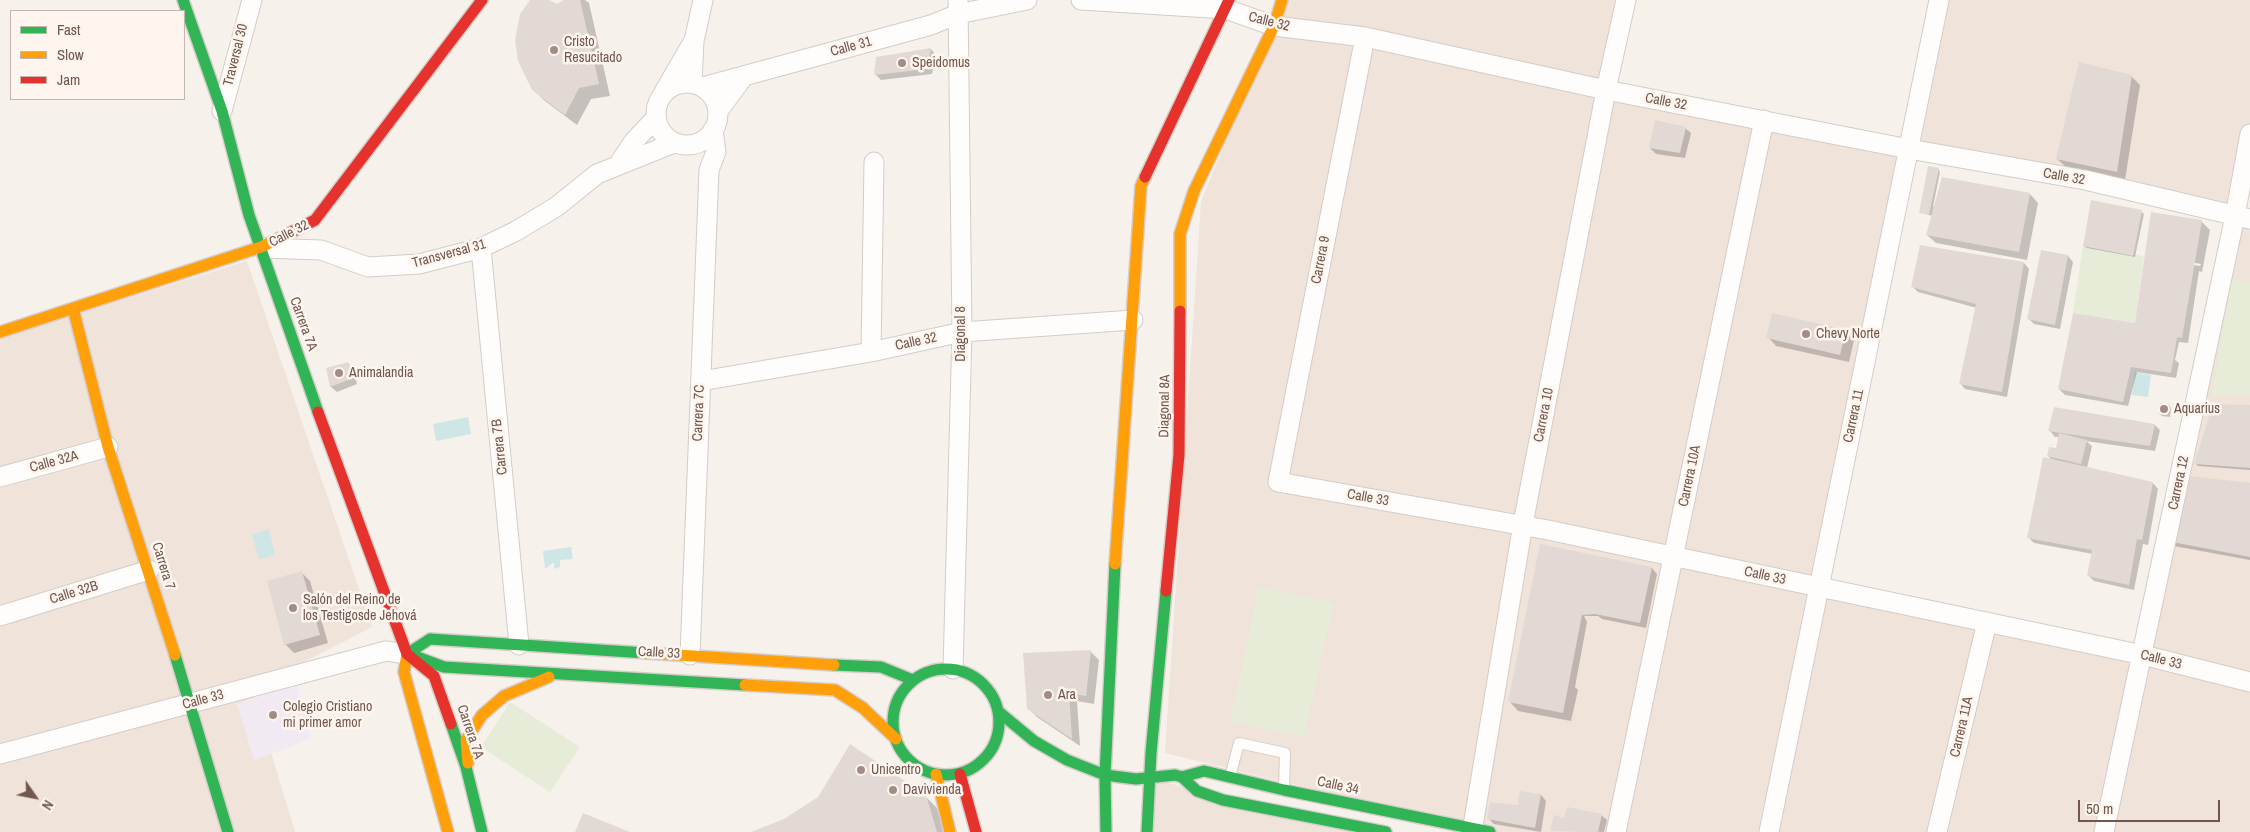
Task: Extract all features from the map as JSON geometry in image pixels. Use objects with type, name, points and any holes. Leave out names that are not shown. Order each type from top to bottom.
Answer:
[{"type":"street","name":"Carrera 7A","points":[[182,0],[222,111],[250,215],[278,301],[407,654],[404,672],[448,832]]},
{"type":"street","name":"Traversal 30","points":[[222,111],[252,0]]},
{"type":"street","name":"Calle 32","points":[[0,332],[261,248],[315,220],[482,0]]},
{"type":"street","points":[[698,85],[694,41],[703,0]]},
{"type":"street","points":[[958,7],[1027,0]]},
{"type":"street","name":"Calle 32","points":[[1081,0],[1227,4],[1274,26],[1365,37],[1606,90],[1908,149],[2085,180],[2243,218]]},
{"type":"street","name":"Diagonal 8A","points":[[1147,832],[1179,455],[1180,234],[1194,191],[1274,26],[1282,0]]},
{"type":"street","name":"Carrera 10","points":[[1478,831],[1524,524],[1606,90],[1626,0]]},
{"type":"street","name":"Carrera 11","points":[[1769,832],[1939,0]]},
{"type":"street","points":[[1106,832],[1105,775],[1110,645],[1141,186],[1227,4]]},
{"type":"street","name":"Calle 31","points":[[698,85],[744,76],[931,25],[958,7]]},
{"type":"street","name":"Diagonal 8","points":[[953,669],[962,332],[958,7]]},
{"type":"street","name":"Carrera 9","points":[[1278,482],[1365,37]]},
{"type":"street","points":[[694,41],[658,101],[656,118],[659,128],[665,137],[683,144],[709,170]]},
{"type":"street","points":[[683,144],[707,137],[713,130],[718,111],[744,76]]},
{"type":"street","points":[[663,93],[671,87],[682,83],[698,85],[711,95],[718,111]]},
{"type":"street","points":[[618,165],[634,141],[656,118]]},
{"type":"street","name":"Carrera 10A","points":[[1616,832],[1764,120]]},
{"type":"street","name":"Carrera 7C","points":[[690,655],[709,170],[716,152],[713,130]]},
{"type":"street","name":"Carrera 12","points":[[2104,832],[2243,218],[2250,134]]},
{"type":"street","name":"Transversal 31","points":[[261,248],[321,250],[368,267],[419,264],[480,248],[516,231],[556,207],[597,174],[618,165],[683,144]]},
{"type":"street","points":[[871,352],[874,162]]},
{"type":"street","name":"Carrera 7B","points":[[480,248],[519,645]]},
{"type":"street","name":"Carrera 7","points":[[73,308],[108,447],[149,570],[228,832]]},
{"type":"street","name":"Calle 32","points":[[701,381],[871,352],[962,332],[1133,320]]},
{"type":"street","name":"Calle 32A","points":[[0,477],[108,447]]},
{"type":"street","name":"Calle 33","points":[[1278,482],[1524,524],[2143,655],[2250,682]]},
{"type":"street","name":"Calle 32B","points":[[0,616],[149,570]]},
{"type":"street","name":"Carrera 11A","points":[[1937,832],[1987,622]]},
{"type":"street","name":"Calle 33","points":[[407,654],[430,639],[881,667],[913,680]]},
{"type":"street","name":"Calle 33","points":[[0,754],[386,652],[407,654],[444,667],[835,690],[863,708],[896,739]]},
{"type":"street","name":"Carrera 7A","points":[[407,654],[434,676],[469,778],[482,832]]},
{"type":"street","points":[[953,669],[969,673],[983,683],[993,696],[999,712],[1000,723],[994,745],[985,758],[974,768],[960,774],[936,774],[922,770],[909,760],[899,748],[893,718],[896,703],[904,689],[913,680],[929,671],[953,669]]},
{"type":"street","points":[[469,778],[466,740],[482,716],[504,696],[531,683],[559,674]]},
{"type":"street","name":"Calle 34","points":[[999,712],[1034,741],[1067,760],[1105,775],[1150,779],[1182,777],[1204,771],[1478,831]]},
{"type":"street","points":[[994,745],[1034,741]]},
{"type":"street","points":[[936,774],[950,832]]},
{"type":"street","points":[[960,774],[976,832]]},
{"type":"street","points":[[1182,777],[1198,791],[1223,800],[1386,832]]},
{"type":"lane","points":[[1230,777],[1239,743],[1285,753],[1284,790]]},
{"type":"shaded area","points":[[1282,0],[1626,0],[1606,90],[1908,149],[1939,0],[2250,0],[2250,134],[2236,216],[2250,219],[2250,832],[1490,832],[1165,753],[1201,202]],"holes":[[[1909,149],[2235,217],[2143,655],[1819,587]]]},
{"type":"shaded area","points":[[247,261],[372,627],[252,689],[295,832],[0,832],[0,338]]},
{"type":"shaded area","points":[[2135,372],[2151,375],[2148,397],[2132,395]]},
{"type":"shaded area","points":[[468,417],[471,434],[436,441],[433,424]]},
{"type":"shaded area","points":[[269,529],[275,555],[259,559],[252,534]]},
{"type":"shaded area","points":[[571,547],[573,559],[560,560],[560,567],[554,569],[554,562],[545,569],[543,551]]},
{"type":"shaded area","name":"Colegio Cristiano mi primer amor","points":[[297,683],[311,739],[254,760],[237,704]]},
{"type":"shaded area","points":[[1150,779],[1386,832],[1150,832]]},
{"type":"green space","points":[[2083,246],[2144,256],[2135,323],[2073,313]]},
{"type":"green space","points":[[2231,279],[2250,283],[2250,395],[2212,395]]},
{"type":"green space","points":[[1259,587],[1334,603],[1304,737],[1230,721]]},
{"type":"green space","points":[[510,702],[580,747],[550,792],[481,747]]},
{"type":"building","name":"Cristo Resucitado","points":[[530,0],[549,0],[557,4],[563,0],[580,0],[599,84],[579,88],[565,115],[532,90],[518,61],[515,40],[520,14]]},
{"type":"building","name":"Speidomus","points":[[931,48],[927,69],[874,75],[876,57]]},
{"type":"building","points":[[2079,62],[2132,75],[2117,172],[2056,159]]},
{"type":"building","points":[[1655,120],[1686,127],[1680,153],[1649,148]]},
{"type":"building","points":[[1928,166],[1939,168],[1929,214],[1919,213]]},
{"type":"building","points":[[1942,177],[2030,193],[2019,252],[1926,235]]},
{"type":"building","points":[[2091,200],[2142,210],[2133,256],[2083,246]]},
{"type":"building","points":[[2151,212],[2202,220],[2182,338],[2177,337],[2171,373],[2131,367],[2123,402],[2058,389],[2073,313],[2135,323]]},
{"type":"building","points":[[1920,245],[2024,262],[2002,392],[1959,384],[1976,304],[1911,287]]},
{"type":"building","points":[[2041,250],[2068,255],[2055,325],[2027,319]]},
{"type":"building","name":"Chevy Norte","points":[[1772,313],[1846,330],[1840,355],[1766,338]]},
{"type":"building","name":"Animalandia","points":[[348,362],[353,378],[330,387],[326,368]]},
{"type":"building","name":"Aquarius","points":[[2160,403],[2169,404],[2168,415],[2159,414]]},
{"type":"building","points":[[2213,404],[2250,405],[2250,468],[2194,464]]},
{"type":"building","points":[[2054,407],[2155,424],[2150,446],[2048,431]]},
{"type":"building","points":[[2059,433],[2087,440],[2081,464],[2047,456],[2049,447],[2056,448]]},
{"type":"building","points":[[2043,457],[2153,482],[2142,540],[2137,539],[2129,585],[2087,576],[2092,550],[2027,538]]},
{"type":"building","points":[[2181,475],[2250,483],[2250,557],[2167,541]]},
{"type":"building","points":[[1540,544],[1652,567],[1640,623],[1595,614],[1582,615],[1563,713],[1508,702]]},
{"type":"building","name":"Salón del Reino de los Testigosde Jehová","points":[[302,571],[320,635],[284,645],[267,581]]},
{"type":"building","name":"Ara","points":[[1091,650],[1086,696],[1069,693],[1072,739],[1027,709],[1023,653]]},
{"type":"building","name":"Unicentro","points":[[850,744],[926,795],[937,832],[751,832],[784,819],[818,797]]},
{"type":"building","points":[[1520,791],[1541,794],[1535,828],[1487,819],[1490,802],[1518,805]]},
{"type":"building","points":[[1567,807],[1602,814],[1598,832],[1550,831],[1554,815],[1564,818]]},
{"type":"building","points":[[583,813],[630,832],[575,832]]},
{"type":"traffic: fast","points":[[183,0],[222,111],[249,215],[318,412]]},
{"type":"traffic: fast","points":[[1106,832],[1105,775],[1115,564]]},
{"type":"traffic: fast","points":[[1147,832],[1151,753],[1166,591]]},
{"type":"traffic: fast","points":[[407,654],[430,639],[646,653]]},
{"type":"traffic: fast","points":[[175,655],[228,832]]},
{"type":"traffic: fast","points":[[417,657],[444,667],[745,685]]},
{"type":"traffic: fast","points":[[834,665],[881,667],[913,680]]},
{"type":"traffic: fast","points":[[946,669],[966,673],[984,684],[995,702],[999,722],[995,742],[984,760],[966,771],[946,775],[926,771],[908,760],[897,742],[893,722],[897,702],[908,684],[926,673],[946,669]]},
{"type":"traffic: fast","points":[[999,712],[1034,741],[1067,760],[1105,775],[1136,779],[1175,775],[1182,777],[1197,791],[1223,800],[1386,832]]},
{"type":"traffic: fast","points":[[451,724],[466,767],[482,832]]},
{"type":"traffic: fast","points":[[1182,777],[1204,771],[1284,790],[1490,832]]},
{"type":"traffic: slow","points":[[1180,311],[1180,234],[1194,191],[1274,26],[1282,0]]},
{"type":"traffic: slow","points":[[1115,564],[1141,186],[1145,177]]},
{"type":"traffic: slow","points":[[0,332],[261,247],[284,236]]},
{"type":"traffic: slow","points":[[73,308],[108,447],[175,655]]},
{"type":"traffic: slow","points":[[646,653],[834,665]]},
{"type":"traffic: slow","points":[[407,654],[404,672],[448,832]]},
{"type":"traffic: slow","points":[[468,763],[466,740],[482,715],[504,696],[549,677]]},
{"type":"traffic: slow","points":[[745,685],[835,690],[863,708],[896,739]]},
{"type":"traffic: slow","points":[[936,774],[950,832]]},
{"type":"traffic: jam","points":[[284,236],[315,220],[482,0]]},
{"type":"traffic: jam","points":[[1145,177],[1229,0]]},
{"type":"traffic: jam","points":[[1166,591],[1179,455],[1180,311]]},
{"type":"traffic: jam","points":[[318,412],[407,654],[434,676],[451,724]]},
{"type":"traffic: jam","points":[[960,774],[976,832]]},
{"type":"place","name":"Cristo Resucitado","points":[[554,50]]},
{"type":"place","name":"Speidomus","points":[[902,63]]},
{"type":"place","name":"Chevy Norte","points":[[1806,334]]},
{"type":"place","name":"Animalandia","points":[[339,373]]},
{"type":"place","name":"Aquarius","points":[[2164,409]]},
{"type":"place","name":"Salón del Reino de los Testigosde Jehová","points":[[293,608]]},
{"type":"place","name":"Ara","points":[[1048,695]]},
{"type":"place","name":"Colegio Cristiano mi primer amor","points":[[273,715]]},
{"type":"place","name":"Unicentro","points":[[861,770]]},
{"type":"place","name":"Davivienda","points":[[893,790]]}]
